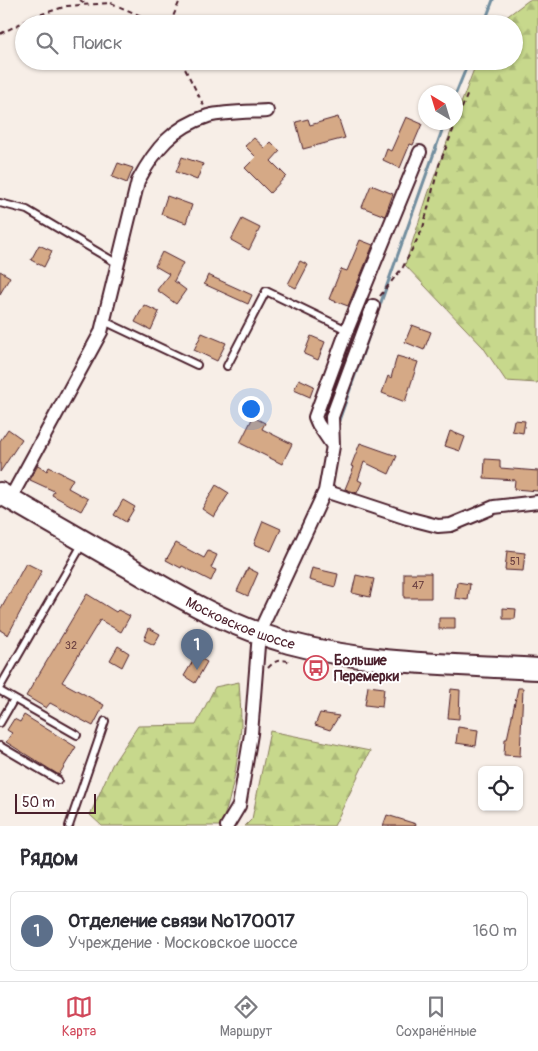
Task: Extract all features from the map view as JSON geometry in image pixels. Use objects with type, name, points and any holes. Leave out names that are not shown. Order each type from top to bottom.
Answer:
[{"type":"main road","name":"Московское шоссе","points":[[5,496],[194,605],[259,633],[306,647],[354,656],[538,668]]},
{"type":"street","points":[[5,496],[101,332],[138,180],[148,162],[161,145],[178,130],[209,116],[267,111]]},
{"type":"street","points":[[333,446],[315,417],[347,330],[420,152]]},
{"type":"street","points":[[227,826],[239,806],[250,743],[259,633],[325,490],[333,446],[332,418],[373,306]]},
{"type":"street","points":[[325,490],[407,518],[438,526],[451,525],[494,507],[538,502]]},
{"type":"lane","points":[[0,203],[27,210],[118,264]]},
{"type":"lane","points":[[227,366],[266,291],[347,330]]},
{"type":"lane","points":[[104,321],[197,365]]},
{"type":"lane","points":[[0,687],[84,542]]},
{"type":"lane","points":[[0,691],[77,735]]},
{"type":"lane","points":[[0,724],[14,699]]},
{"type":"lane","points":[[69,826],[105,721]]},
{"type":"lane","points":[[0,746],[58,780]]},
{"type":"path","points":[[80,0],[87,5]]},
{"type":"path","points":[[174,15],[180,0]]},
{"type":"path","points":[[39,15],[67,6],[111,3],[139,15]]},
{"type":"path","points":[[0,34],[15,26]]},
{"type":"path","points":[[186,70],[209,116]]},
{"type":"path","points":[[373,306],[403,267],[423,228],[440,165],[468,93]]},
{"type":"path","points":[[267,669],[272,663],[279,660],[290,662]]},
{"type":"green space","points":[[529,0],[538,0],[537,383],[506,381],[483,347],[405,265],[451,130],[463,130],[463,98],[474,70],[523,70],[523,15],[509,15]]},
{"type":"green space","points":[[239,682],[241,725],[239,747],[231,793],[219,826],[102,826],[90,815],[112,765],[138,726],[196,725],[215,687]]},
{"type":"green space","points":[[270,731],[370,751],[334,826],[245,826],[252,819]]},
{"type":"building","points":[[338,117],[345,138],[303,149],[296,122],[308,119],[310,125]]},
{"type":"building","points":[[406,117],[418,122],[419,130],[413,145],[410,144],[400,168],[383,160],[387,149],[391,151]]},
{"type":"building","points":[[254,138],[265,148],[271,142],[280,151],[271,161],[286,176],[270,193],[245,168],[256,157],[245,146]]},
{"type":"building","points":[[182,157],[203,164],[197,180],[176,172]]},
{"type":"building","points":[[118,163],[133,168],[127,183],[112,177]]},
{"type":"building","points":[[371,185],[393,194],[385,216],[362,207]]},
{"type":"building","points":[[167,196],[192,205],[186,223],[161,214]]},
{"type":"building","points":[[242,219],[260,228],[249,250],[231,240]]},
{"type":"building","points":[[360,240],[373,245],[348,306],[329,299],[341,269],[347,271]]},
{"type":"building","points":[[39,245],[52,251],[44,267],[31,260]]},
{"type":"building","points":[[162,252],[183,263],[174,281],[186,290],[176,304],[157,290],[169,274],[155,266]]},
{"type":"building","points":[[300,261],[308,265],[296,288],[288,284]]},
{"type":"building","points":[[0,271],[10,277],[0,294]]},
{"type":"building","points":[[208,275],[252,295],[248,304],[204,284]]},
{"type":"building","points":[[144,305],[159,312],[151,330],[135,322]]},
{"type":"building","points":[[412,325],[431,332],[424,350],[405,342]]},
{"type":"building","points":[[202,333],[226,343],[217,361],[194,350]]},
{"type":"building","points":[[311,336],[325,342],[318,360],[304,354]]},
{"type":"building","points":[[397,356],[418,362],[405,402],[382,393],[388,376],[391,378]]},
{"type":"building","points":[[299,379],[314,386],[310,397],[294,390]]},
{"type":"building","points":[[253,417],[265,423],[262,429],[292,444],[282,464],[240,443]]},
{"type":"building","points":[[514,420],[525,421],[523,433],[512,431]]},
{"type":"building","points":[[8,429],[22,439],[0,472],[0,441]]},
{"type":"building","points":[[450,431],[465,437],[460,451],[445,446]]},
{"type":"building","points":[[360,443],[397,456],[389,474],[364,462],[358,480],[362,482],[357,493],[345,489],[354,467],[351,466]]},
{"type":"building","points":[[485,459],[500,460],[500,468],[538,471],[538,491],[514,489],[515,480],[484,478]]},
{"type":"building","points":[[38,465],[47,471],[49,467],[73,479],[68,488],[88,499],[81,511],[52,495],[54,491],[30,480]]},
{"type":"building","points":[[216,485],[229,493],[214,517],[202,509]]},
{"type":"building","points":[[123,500],[135,507],[126,522],[114,515]]},
{"type":"building","points":[[263,521],[281,529],[271,551],[254,544]]},
{"type":"building","points":[[176,543],[204,558],[208,551],[217,555],[211,568],[216,570],[211,581],[166,560]]},
{"type":"building","points":[[507,551],[525,553],[523,571],[505,570]]},
{"type":"building","points":[[26,563],[42,571],[8,635],[0,630],[0,611]]},
{"type":"building","points":[[248,568],[258,573],[248,596],[237,591]]},
{"type":"building","points":[[312,568],[338,574],[335,587],[309,580]]},
{"type":"building","points":[[404,573],[431,573],[431,598],[404,598]]},
{"type":"building","points":[[356,575],[374,579],[370,597],[352,593]]},
{"type":"building","points":[[457,582],[470,584],[468,600],[455,598]]},
{"type":"building","points":[[87,594],[116,612],[118,610],[130,616],[121,632],[100,620],[62,682],[104,705],[93,726],[50,703],[46,708],[26,696]]},
{"type":"building","points":[[503,608],[516,609],[515,619],[503,619]]},
{"type":"building","points":[[439,618],[455,618],[455,629],[439,629]]},
{"type":"building","points":[[149,628],[160,634],[154,645],[144,640]]},
{"type":"building","points":[[118,646],[129,653],[122,667],[110,660]]},
{"type":"building","points":[[196,656],[207,662],[195,683],[184,676]]},
{"type":"building","points":[[368,686],[384,688],[382,707],[365,705]]},
{"type":"building","points":[[518,688],[523,688],[520,756],[504,755],[505,739],[507,739]]},
{"type":"building","points":[[451,689],[460,690],[459,719],[448,718]]},
{"type":"building","points":[[320,713],[339,716],[330,730],[315,725]]},
{"type":"building","points":[[24,715],[76,747],[59,775],[6,742],[12,733],[7,730],[14,719],[20,722]]},
{"type":"building","points":[[458,727],[478,730],[476,746],[456,743]]},
{"type":"building","points":[[387,815],[416,824],[415,826],[383,826]]},
{"type":"waterway","points":[[487,15],[493,0]]},
{"type":"waterway","points":[[459,85],[465,70]]},
{"type":"waterway","points":[[337,426],[442,130]]},
{"type":"place","name":"Большие Перемерки","points":[[316,668]]},
{"type":"place","name":"Отделение связи №170017","points":[[197,670]]}]
